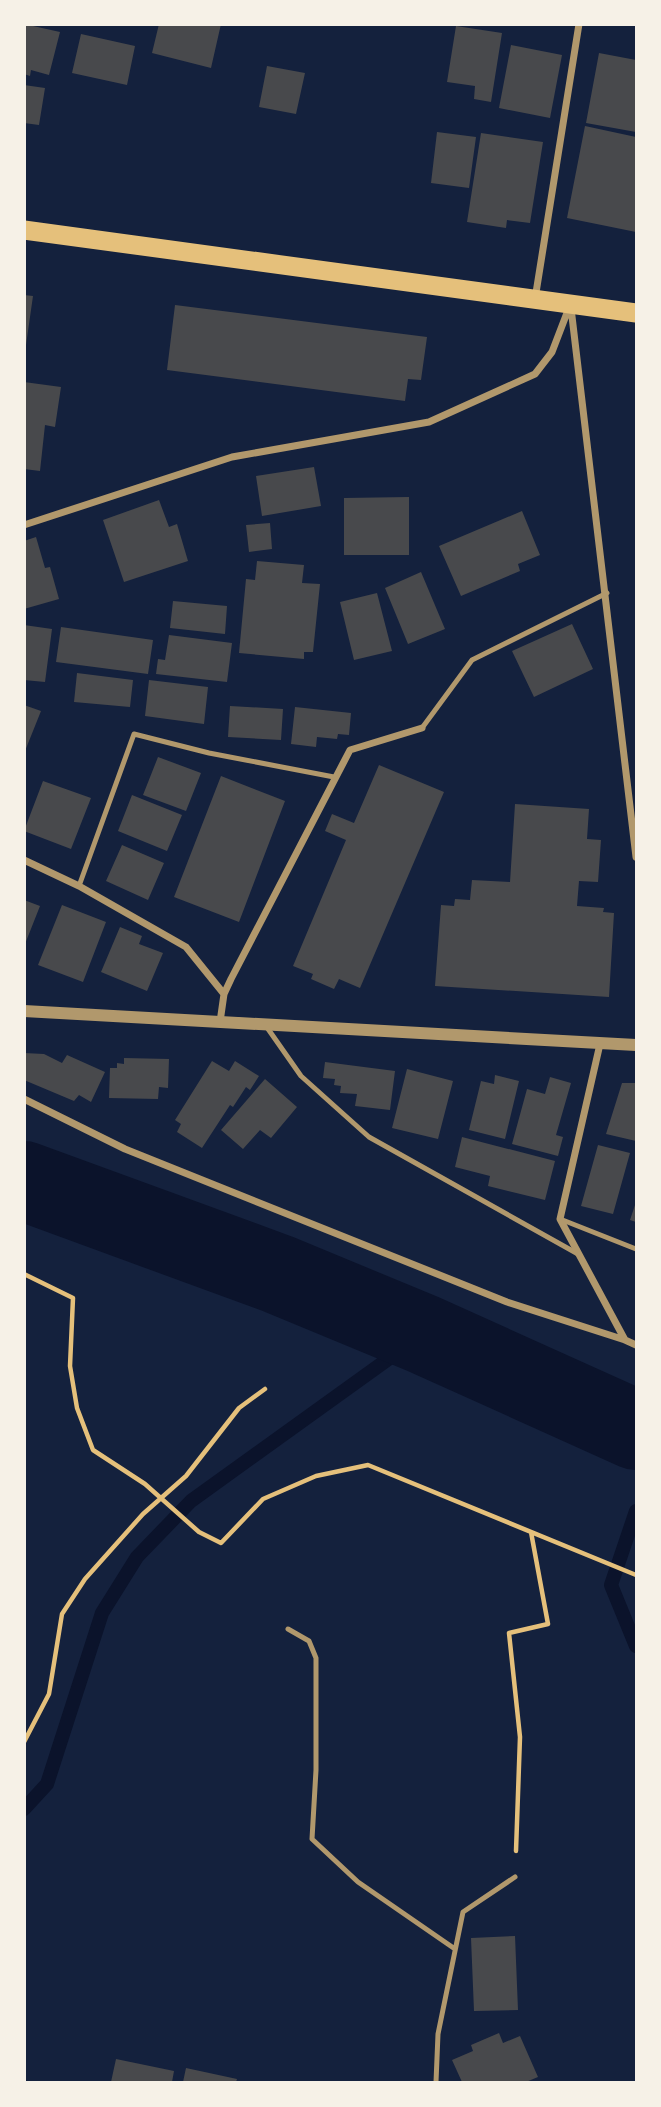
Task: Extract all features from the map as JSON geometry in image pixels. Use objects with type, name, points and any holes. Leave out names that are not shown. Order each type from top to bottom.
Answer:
[{"type":"highway","points":[[24,229],[636,313]]},
{"type":"street","points":[[534,300],[579,24]]},
{"type":"street","points":[[24,525],[232,457],[429,422],[535,374],[552,352],[570,305]]},
{"type":"street","points":[[570,305],[607,593],[636,857]]},
{"type":"street","points":[[219,1023],[225,994],[349,750],[422,728]]},
{"type":"street","points":[[24,860],[79,886],[186,947],[225,994]]},
{"type":"street","points":[[24,1011],[636,1045]]},
{"type":"street","points":[[600,1044],[559,1219],[625,1340]]},
{"type":"street","points":[[24,1099],[125,1149],[508,1302],[636,1345]]},
{"type":"lane","points":[[422,728],[472,660],[607,593]]},
{"type":"lane","points":[[79,886],[134,734],[209,753],[334,777]]},
{"type":"lane","points":[[266,1026],[301,1076],[369,1137],[578,1254]]},
{"type":"lane","points":[[559,1219],[636,1249]]},
{"type":"lane","points":[[288,1629],[309,1641],[316,1658],[316,1770],[312,1839],[358,1882],[455,1949]]},
{"type":"lane","points":[[436,2082],[438,2034],[463,1912],[515,1877]]},
{"type":"path","points":[[24,1274],[73,1298],[70,1366],[77,1408],[93,1450],[145,1484],[199,1532],[221,1542],[263,1499],[316,1476],[368,1465],[636,1575]]},
{"type":"path","points":[[24,1742],[49,1694],[62,1614],[85,1579],[143,1514],[186,1476],[239,1408],[265,1389]]},
{"type":"path","points":[[515,1877],[520,1737],[509,1633],[548,1624],[531,1532]]},
{"type":"building","points":[[24,24],[60,32],[49,75],[31,70],[30,76],[24,74]]},
{"type":"building","points":[[159,24],[221,24],[211,68],[152,53]]},
{"type":"building","points":[[456,26],[502,33],[491,102],[474,99],[475,86],[447,82]]},
{"type":"building","points":[[81,34],[135,46],[127,85],[72,73]]},
{"type":"building","points":[[511,45],[562,55],[550,118],[499,108]]},
{"type":"building","points":[[599,53],[636,60],[636,132],[586,123]]},
{"type":"building","points":[[267,66],[305,73],[296,114],[259,107]]},
{"type":"building","points":[[24,85],[45,88],[39,125],[24,123]]},
{"type":"building","points":[[585,126],[636,137],[636,232],[567,218]]},
{"type":"building","points":[[437,132],[476,137],[469,188],[431,183]]},
{"type":"building","points":[[481,133],[543,142],[530,223],[507,220],[506,228],[467,222]]},
{"type":"building","points":[[24,295],[33,296],[26,345],[24,345]]},
{"type":"building","points":[[175,305],[427,337],[421,380],[408,379],[405,401],[167,370]]},
{"type":"building","points":[[24,382],[61,387],[55,427],[45,425],[40,471],[24,469]]},
{"type":"building","points":[[314,467],[321,506],[262,516],[256,476]]},
{"type":"building","points":[[409,497],[409,555],[344,555],[344,498]]},
{"type":"building","points":[[159,500],[169,527],[177,524],[188,561],[124,582],[103,520]]},
{"type":"building","points":[[522,511],[540,555],[518,564],[520,571],[461,596],[439,546]]},
{"type":"building","points":[[270,523],[272,549],[249,552],[246,525]]},
{"type":"building","points":[[36,537],[45,568],[50,567],[59,599],[24,609],[24,541]]},
{"type":"building","points":[[257,561],[304,565],[302,583],[320,584],[313,652],[304,652],[304,659],[239,653],[246,579],[255,580]]},
{"type":"building","points":[[421,572],[445,629],[408,644],[385,588]]},
{"type":"building","points":[[377,593],[392,651],[354,660],[340,602]]},
{"type":"building","points":[[173,601],[227,606],[225,634],[170,628]]},
{"type":"building","points":[[572,624],[593,669],[534,697],[512,651]]},
{"type":"building","points":[[24,625],[52,629],[45,682],[24,680]]},
{"type":"building","points":[[61,627],[153,640],[148,674],[56,662]]},
{"type":"building","points":[[169,635],[232,643],[227,682],[156,674],[158,659],[165,660]]},
{"type":"building","points":[[77,673],[133,680],[130,707],[74,702]]},
{"type":"building","points":[[149,680],[208,687],[204,724],[145,716]]},
{"type":"building","points":[[24,705],[41,711],[25,751],[24,750]]},
{"type":"building","points":[[230,706],[283,709],[281,740],[228,737]]},
{"type":"building","points":[[295,707],[351,713],[349,735],[338,734],[337,739],[317,737],[316,747],[291,744]]},
{"type":"building","points":[[158,757],[201,773],[186,811],[143,795]]},
{"type":"building","points":[[379,765],[444,792],[360,988],[339,979],[334,989],[311,979],[313,974],[293,966],[346,840],[325,831],[332,814],[354,823]]},
{"type":"building","points":[[221,776],[285,801],[239,922],[174,897]]},
{"type":"building","points":[[43,781],[91,798],[71,849],[24,831]]},
{"type":"building","points":[[132,795],[182,815],[167,851],[118,831]]},
{"type":"building","points":[[515,804],[589,809],[587,839],[601,840],[598,882],[579,881],[577,906],[604,908],[603,912],[614,913],[609,997],[435,986],[441,905],[454,906],[455,899],[470,900],[472,880],[510,882]]},
{"type":"building","points":[[122,845],[164,863],[148,900],[106,881]]},
{"type":"building","points":[[24,900],[40,906],[25,944],[24,944]]},
{"type":"building","points":[[62,905],[106,922],[83,982],[38,965]]},
{"type":"building","points":[[120,927],[142,936],[139,944],[163,953],[147,991],[101,972]]},
{"type":"building","points":[[24,1053],[44,1054],[62,1063],[67,1055],[105,1072],[91,1102],[79,1095],[74,1101],[24,1080]]},
{"type":"building","points":[[124,1058],[169,1059],[168,1088],[159,1087],[158,1099],[109,1098],[110,1068],[117,1068],[117,1063],[124,1064]]},
{"type":"building","points":[[212,1061],[229,1071],[235,1061],[259,1076],[250,1090],[246,1087],[233,1107],[230,1105],[202,1148],[177,1132],[181,1124],[175,1120]]},
{"type":"building","points":[[325,1062],[395,1071],[390,1110],[355,1106],[357,1094],[340,1093],[341,1086],[334,1085],[335,1079],[323,1078]]},
{"type":"building","points":[[407,1069],[453,1081],[438,1139],[392,1128]]},
{"type":"building","points":[[495,1075],[519,1081],[505,1139],[469,1130],[481,1081],[494,1084]]},
{"type":"building","points":[[550,1077],[571,1083],[556,1135],[563,1137],[558,1156],[512,1144],[527,1089],[545,1094]]},
{"type":"building","points":[[265,1079],[297,1107],[271,1138],[260,1130],[243,1149],[221,1130]]},
{"type":"building","points":[[622,1083],[636,1083],[636,1141],[606,1134]]},
{"type":"building","points":[[462,1137],[555,1161],[545,1200],[488,1186],[490,1176],[455,1167]]},
{"type":"building","points":[[598,1145],[630,1153],[613,1214],[581,1206]]},
{"type":"building","points":[[636,1202],[636,1222],[630,1220]]},
{"type":"building","points":[[515,1936],[518,2010],[474,2011],[471,1938]]},
{"type":"building","points":[[499,2033],[503,2043],[520,2036],[538,2077],[526,2082],[462,2082],[452,2060],[473,2051],[471,2045]]},
{"type":"building","points":[[116,2059],[174,2071],[172,2082],[111,2082]]},
{"type":"building","points":[[186,2068],[237,2079],[236,2082],[183,2082]]},
{"type":"waterway","points":[[24,1181],[278,1274],[423,1334],[636,1430]]},
{"type":"waterway","points":[[24,1809],[47,1784],[102,1613],[137,1557],[191,1501],[423,1334]]},
{"type":"waterway","points":[[636,1511],[611,1585],[636,1646]]}]
